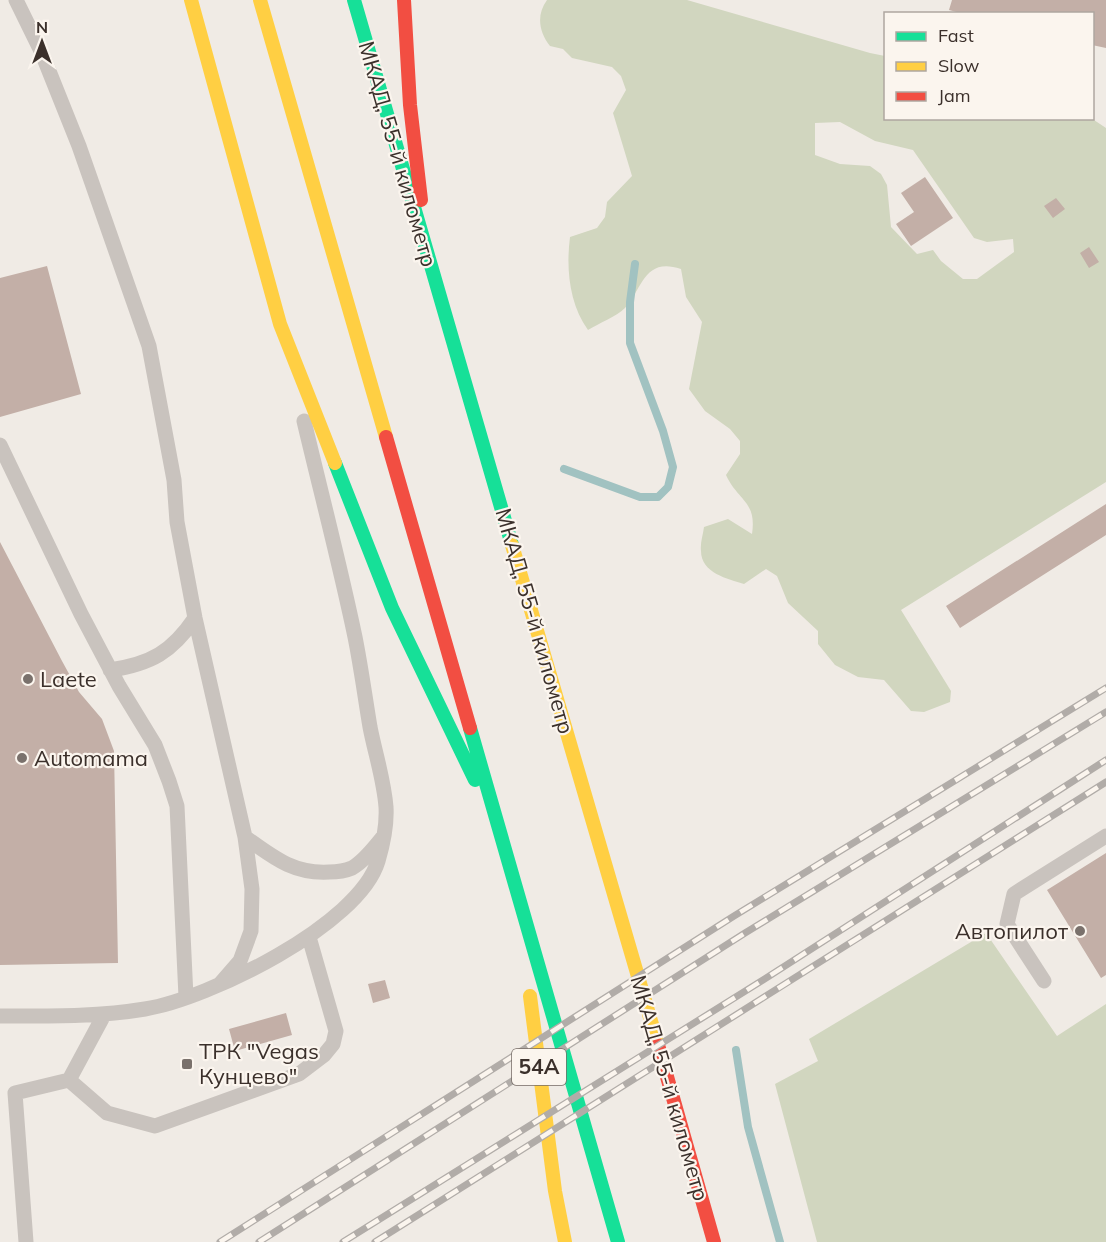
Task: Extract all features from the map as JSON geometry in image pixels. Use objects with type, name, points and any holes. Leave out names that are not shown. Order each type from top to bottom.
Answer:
[{"type":"main road","points":[[191,0],[280,324],[392,608],[496,823]]},
{"type":"main road","points":[[260,0],[618,1242]]},
{"type":"main road","name":"МКАД, 55-й километр","points":[[354,0],[603,850],[714,1242]]},
{"type":"main road","points":[[404,0],[410,105],[420,190],[435,282]]},
{"type":"main road","name":"54А","points":[[516,891],[555,1191],[565,1242]]},
{"type":"lane","points":[[16,0],[40,51],[79,146],[149,346],[174,480],[177,522],[195,618],[245,837],[252,889],[251,931],[240,961],[220,984]]},
{"type":"lane","points":[[0,1016],[104,1015],[148,1009],[220,984],[278,957],[309,937],[353,900],[368,882],[378,862],[384,836],[386,807],[355,638],[280,324]]},
{"type":"lane","points":[[0,445],[110,670],[154,745],[170,781],[177,806],[186,997]]},
{"type":"lane","points":[[110,670],[134,667],[163,653],[181,640],[195,618]]},
{"type":"lane","points":[[245,837],[277,860],[300,871],[321,872],[351,868],[366,857],[384,836]]},
{"type":"lane","points":[[1044,981],[1007,924],[1014,894],[1106,836]]},
{"type":"lane","points":[[69,1080],[107,1113],[154,1126],[298,1074],[324,1055],[333,1044],[336,1031],[309,937]]},
{"type":"lane","points":[[26,1242],[15,1093],[69,1080],[104,1015]]},
{"type":"green space","points":[[547,0],[687,0],[884,56],[884,120],[1094,120],[1106,128],[1106,482],[901,610],[951,691],[950,702],[924,712],[911,711],[884,680],[858,677],[835,665],[818,644],[818,631],[788,603],[777,576],[766,569],[744,584],[716,574],[705,565],[701,548],[704,527],[728,519],[752,534],[753,523],[749,508],[726,475],[740,454],[740,441],[730,429],[705,411],[689,389],[702,322],[686,297],[681,269],[669,266],[659,267],[646,276],[621,311],[588,330],[582,320],[570,285],[568,261],[570,237],[597,228],[605,217],[607,202],[632,176],[613,113],[626,90],[621,76],[612,67],[572,58],[563,49],[550,46],[541,29],[541,12]],"holes":[[[840,122],[875,141],[913,150],[974,238],[987,242],[1013,239],[1014,252],[977,279],[963,279],[941,261],[933,250],[917,254],[891,227],[887,185],[881,174],[870,166],[840,164],[815,155],[815,123]]]},
{"type":"green space","points":[[986,933],[1057,1036],[1106,1004],[1106,1242],[817,1242],[775,1084],[818,1061],[809,1039]]},
{"type":"building","points":[[952,0],[1106,0],[1106,48],[1094,45],[1094,12],[956,12],[949,10]]},
{"type":"building","points":[[925,177],[953,218],[911,246],[896,224],[914,212],[901,193]]},
{"type":"building","points":[[1056,198],[1065,209],[1053,218],[1044,206]]},
{"type":"building","points":[[1089,247],[1099,262],[1089,268],[1080,253]]},
{"type":"building","points":[[47,266],[81,394],[0,417],[0,278]]},
{"type":"building","points":[[1106,504],[1106,535],[960,628],[946,606]]},
{"type":"building","points":[[0,542],[79,692],[102,719],[114,751],[118,963],[0,965]]},
{"type":"building","points":[[1106,853],[1106,975],[1101,978],[1047,890]]},
{"type":"building","points":[[385,980],[390,998],[373,1003],[368,984]]},
{"type":"building","points":[[286,1013],[292,1035],[235,1051],[229,1029]]},
{"type":"waterway","points":[[564,469],[640,497],[658,497],[668,487],[673,467],[663,431],[630,343],[630,302],[635,264]]},
{"type":"waterway","points":[[736,1050],[748,1127],[780,1242]]},
{"type":"railway","points":[[220,1242],[734,916],[1106,688]]},
{"type":"railway","points":[[259,1242],[745,933],[1106,712]]},
{"type":"railway","points":[[343,1242],[763,980],[1106,760]]},
{"type":"railway","points":[[375,1242],[1106,782]]},
{"type":"traffic: fast","points":[[354,0],[512,545]]},
{"type":"traffic: fast","points":[[335,463],[392,608],[475,780]]},
{"type":"traffic: fast","points":[[470,728],[618,1242]]},
{"type":"traffic: slow","points":[[191,0],[280,324],[335,463]]},
{"type":"traffic: slow","points":[[260,0],[386,437]]},
{"type":"traffic: slow","points":[[512,545],[658,1045]]},
{"type":"traffic: slow","points":[[530,996],[555,1191],[565,1242]]},
{"type":"traffic: jam","points":[[404,0],[410,105],[421,200]]},
{"type":"traffic: jam","points":[[386,437],[470,728]]},
{"type":"traffic: jam","points":[[658,1045],[714,1242]]},
{"type":"place","name":"Laete","points":[[28,679]]},
{"type":"place","name":"Automama","points":[[22,758]]},
{"type":"place","name":"Автопилот","points":[[1080,931]]},
{"type":"place","name":"ТРК \"Vegas Кунцево\"","points":[[187,1064]]}]
